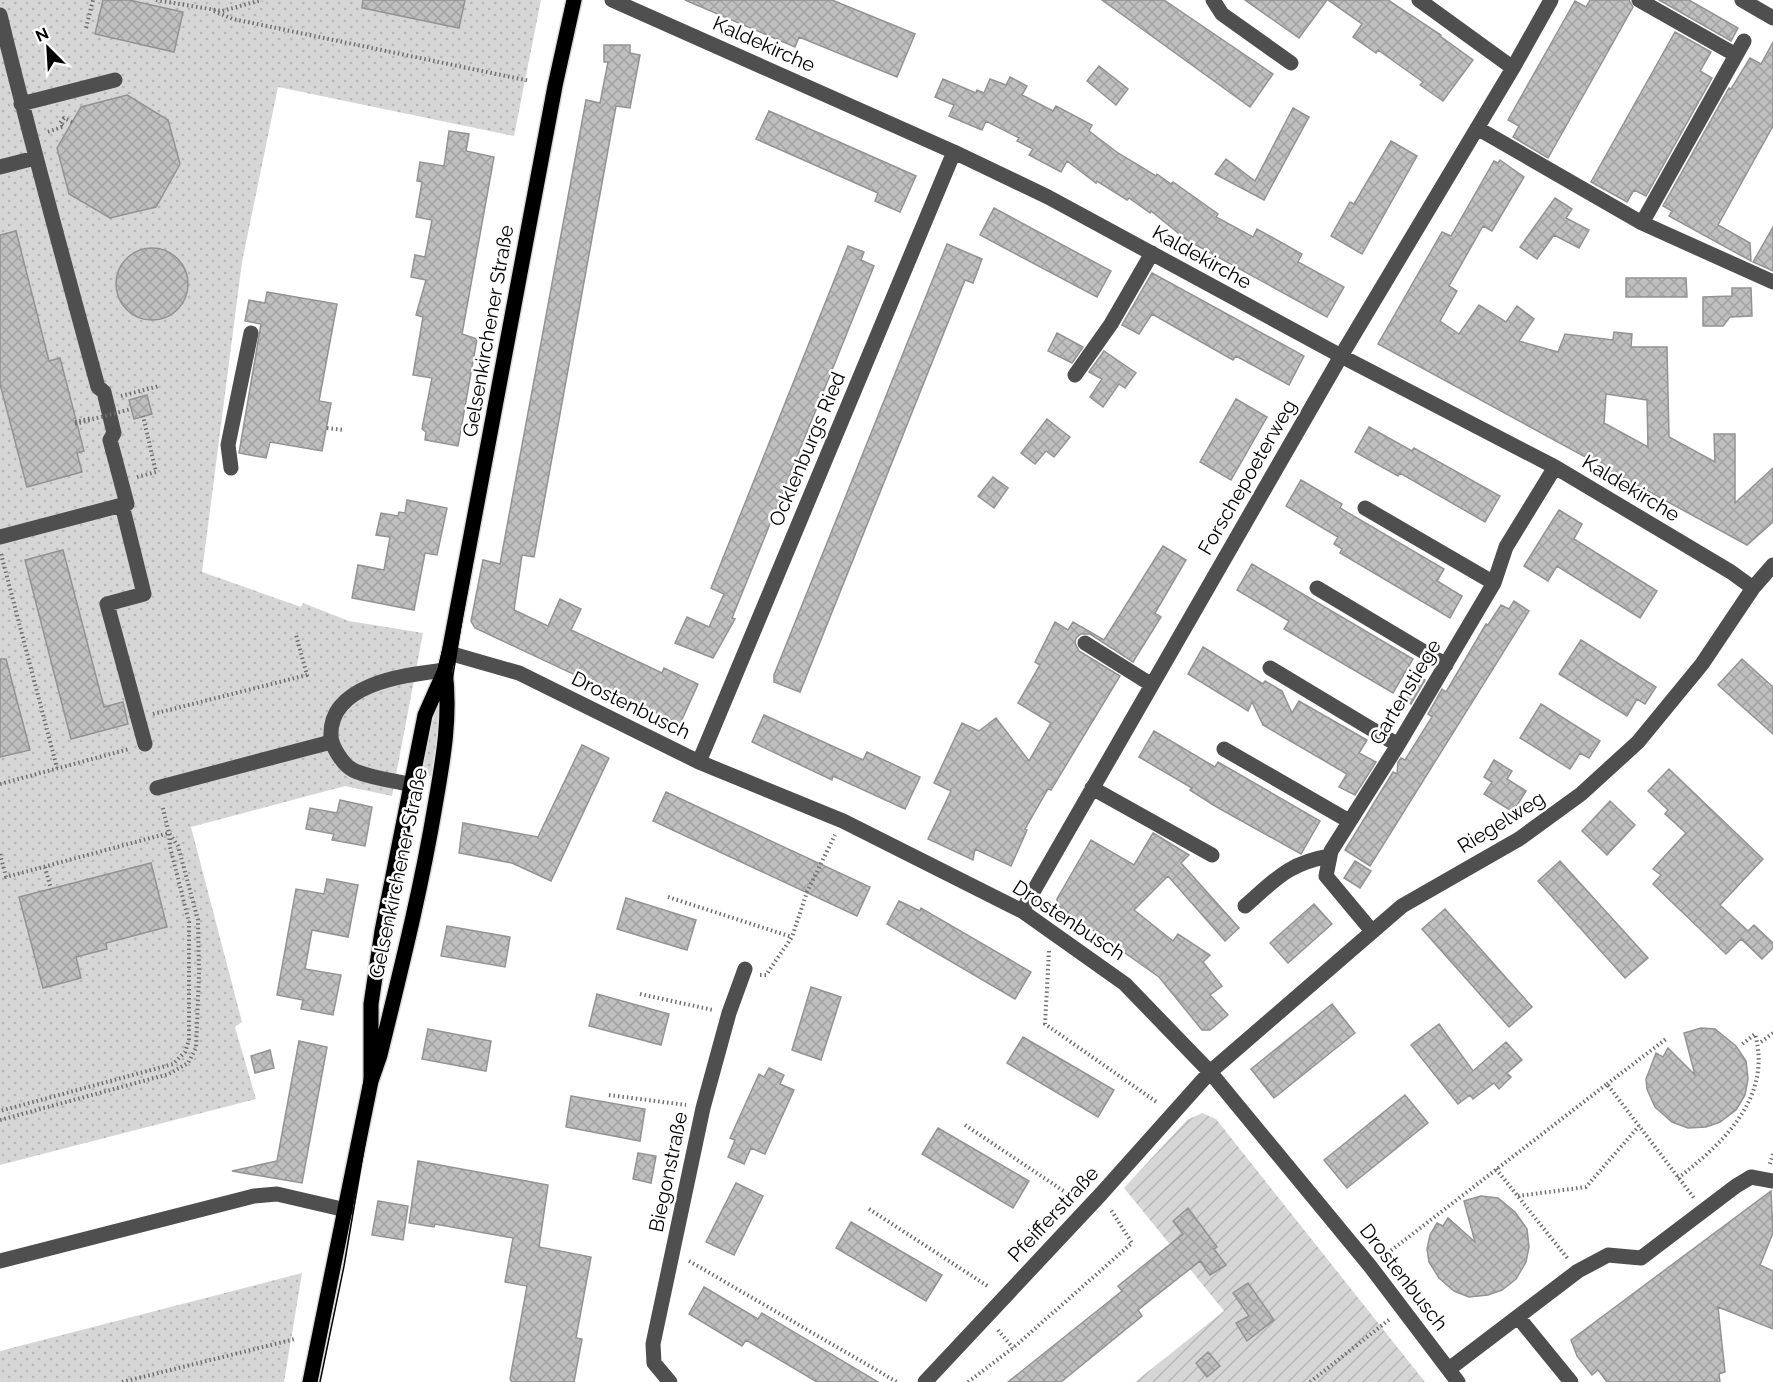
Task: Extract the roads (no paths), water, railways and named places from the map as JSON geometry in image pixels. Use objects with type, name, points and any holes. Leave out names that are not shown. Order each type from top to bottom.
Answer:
[{"type":"main road","name":"Gelsenkirchener Straße","points":[[310,1382],[371,1081],[387,1024],[427,853],[448,725],[445,670],[555,86],[574,0]]},
{"type":"main road","name":"Gelsenkirchener Straße","points":[[371,1081],[371,1004],[382,931],[425,715],[445,670]]},
{"type":"street","name":"Kaldekirche","points":[[612,0],[954,152],[1048,197],[1341,356],[1555,467],[1731,572],[1753,588]]},
{"type":"street","points":[[1213,0],[1222,14],[1291,63]]},
{"type":"street","points":[[1419,0],[1513,68]]},
{"type":"street","name":"Forschepoeterweg","points":[[1022,911],[1341,356],[1478,128],[1551,0]]},
{"type":"street","points":[[1639,0],[1740,48],[1642,223]]},
{"type":"street","points":[[1742,0],[1773,18]]},
{"type":"street","points":[[0,15],[35,158],[98,387],[104,392],[114,433],[110,440],[127,504],[0,537]]},
{"type":"street","points":[[21,104],[115,80]]},
{"type":"street","points":[[1478,128],[1642,223],[1773,282]]},
{"type":"street","name":"Ocklenburgs Ried","points":[[699,762],[954,152]]},
{"type":"street","points":[[0,167],[35,158]]},
{"type":"street","points":[[1076,375],[1111,324],[1152,253]]},
{"type":"street","points":[[231,468],[228,445],[251,333]]},
{"type":"street","name":"Gartenstiege","points":[[1330,856],[1494,583],[1506,548],[1555,467]]},
{"type":"street","points":[[122,505],[144,594],[107,604],[146,744]]},
{"type":"street","points":[[1365,508],[1494,583]]},
{"type":"street","name":"Riegelweg","points":[[1210,1072],[1371,930],[1402,906],[1519,838],[1598,779],[1638,742],[1702,664],[1753,588],[1773,565]]},
{"type":"street","points":[[1317,588],[1446,665]]},
{"type":"street","points":[[1085,643],[1152,685]]},
{"type":"street","name":"Drostenbusch","points":[[448,653],[519,673],[699,762],[843,821],[1022,911],[1050,929],[1125,984],[1210,1072],[1370,1266],[1454,1376]]},
{"type":"street","points":[[1270,668],[1398,745]]},
{"type":"street","points":[[157,788],[331,742],[330,722],[335,712],[364,687],[414,673],[445,670]]},
{"type":"street","name":"Gelsenkirchener Straße","points":[[331,742],[344,762],[353,770],[411,785]]},
{"type":"street","points":[[1224,749],[1349,821]]},
{"type":"street","points":[[1092,788],[1212,855]]},
{"type":"street","points":[[1245,906],[1284,872],[1304,860],[1330,856],[1326,876],[1371,930]]},
{"type":"street","name":"Biegonstraße","points":[[670,1382],[654,1363],[653,1344],[703,1108],[729,1013],[745,972]]},
{"type":"street","name":"Pfeifferstraße","points":[[925,1382],[1101,1194],[1210,1072]]},
{"type":"street","points":[[1454,1376],[1518,1317],[1578,1271],[1608,1255],[1641,1258],[1703,1210],[1751,1177],[1773,1181]]},
{"type":"street","points":[[0,1261],[254,1196],[277,1194],[346,1210]]},
{"type":"street","points":[[1518,1317],[1571,1382]]},
{"type":"tram line","points":[[310,1382],[357,1130],[386,932],[431,700],[452,611],[550,84],[569,0]]},
{"type":"tram line","points":[[320,1382],[344,1266],[380,1055],[434,792],[463,613],[559,87],[579,0]]}]
